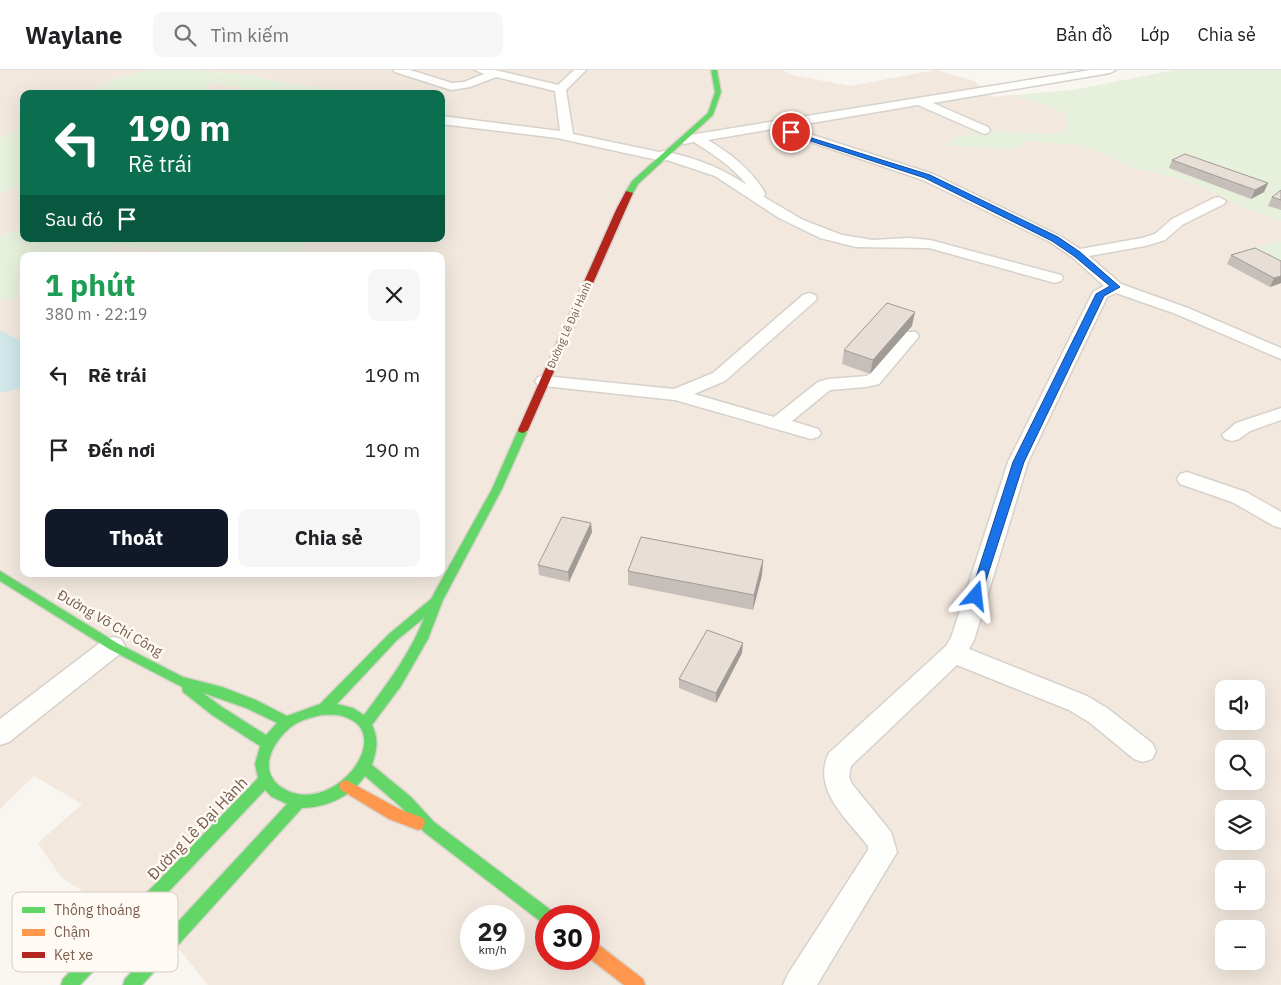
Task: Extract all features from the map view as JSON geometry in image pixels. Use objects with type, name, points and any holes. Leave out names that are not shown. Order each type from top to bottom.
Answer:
[{"type":"main road","name":"Đường Lê Đại Hành","points":[[365,724],[396,682],[422,639],[437,600],[497,489],[620,210],[635,183],[663,156],[691,139],[712,114],[718,99],[718,84],[714,70]]},
{"type":"main road","name":"Đường Võ Chí Công","points":[[0,575],[113,646],[180,680],[251,704],[287,722]]},
{"type":"main road","name":"Đường Lê Đại Hành","points":[[324,709],[393,637],[437,600]]},
{"type":"main road","name":"Đường Võ Chí Công","points":[[180,680],[205,703],[268,744]]},
{"type":"main road","points":[[324,709],[339,709],[354,714],[365,724],[371,737],[371,751],[365,767],[354,781],[338,792],[320,799],[299,801],[284,798],[271,790],[265,780],[261,764],[268,744],[274,734],[287,722],[304,713],[324,709]]},
{"type":"main road","points":[[365,767],[406,802],[429,827],[535,908]]},
{"type":"main road","name":"Đường Lê Đại Hành","points":[[158,892],[265,780]]},
{"type":"main road","points":[[346,786],[394,814],[429,827]]},
{"type":"main road","points":[[178,934],[299,801]]},
{"type":"main road","points":[[600,956],[637,985]]},
{"type":"main road","name":"Đường Lê Đại Hành","points":[[69,985],[81,972]]},
{"type":"main road","points":[[131,985],[143,972]]},
{"type":"street","points":[[399,70],[451,87],[466,85],[494,74]]},
{"type":"street","points":[[481,70],[560,89]]},
{"type":"street","points":[[560,89],[580,70]]},
{"type":"street","points":[[691,139],[1110,70]]},
{"type":"street","points":[[1028,74],[1041,82]]},
{"type":"street","points":[[560,89],[567,136]]},
{"type":"street","points":[[919,101],[984,130]]},
{"type":"street","points":[[445,121],[567,136],[703,166],[720,173],[756,198],[804,227],[832,238],[870,244],[915,241],[1055,278]]},
{"type":"street","points":[[774,126],[928,177],[1038,230],[1077,254],[1116,287],[1278,348]]},
{"type":"street","points":[[691,139],[729,159],[753,183],[758,193],[756,198]]},
{"type":"street","points":[[1077,254],[1145,242],[1160,237],[1177,222],[1219,201]]},
{"type":"street","points":[[799,985],[883,852],[881,841],[840,790],[836,777],[838,761],[954,653],[962,640],[1018,462],[1100,294],[1116,287]]},
{"type":"street","points":[[676,395],[719,377],[809,298]]},
{"type":"street","points":[[778,423],[824,386],[873,380],[910,336]]},
{"type":"street","points":[[544,381],[676,395],[811,433]]},
{"type":"street","points":[[1232,435],[1242,427],[1281,414]]},
{"type":"street","points":[[1187,479],[1239,497],[1281,521]]},
{"type":"street","points":[[0,734],[113,646]]},
{"type":"street","points":[[954,653],[1078,703],[1098,715],[1142,751]]},
{"type":"shaded area","points":[[0,70],[148,70],[110,80],[93,90],[20,90],[20,129],[0,139]]},
{"type":"shaded area","points":[[192,70],[783,70],[792,75],[850,86],[936,70],[975,81],[992,97],[1012,95],[1051,107],[1066,114],[1067,123],[1065,131],[1046,134],[999,131],[946,145],[993,149],[1027,141],[1076,145],[1097,151],[1132,168],[1182,179],[1225,197],[1244,208],[1281,221],[1281,241],[1249,249],[1281,268],[1281,985],[208,985],[178,948],[178,892],[84,892],[61,877],[38,843],[82,804],[34,776],[0,809],[0,299],[3,301],[20,297],[20,577],[445,577],[445,252],[302,252],[304,242],[445,242],[445,90],[333,90],[280,82],[250,75]]},
{"type":"shaded area","points":[[214,83],[255,90],[201,90]]},
{"type":"shaded area","points":[[20,185],[20,230],[0,236],[0,194]]},
{"type":"shaded area","points":[[123,245],[168,252],[99,252]]},
{"type":"shaded area","points":[[220,249],[236,252],[209,252]]},
{"type":"green space","points":[[148,70],[192,70],[250,75],[280,82],[333,90],[255,90],[214,83],[201,90],[93,90],[110,80]]},
{"type":"green space","points":[[1175,70],[1281,70],[1281,221],[1244,208],[1225,197],[1182,179],[1132,168],[1097,151],[1076,145],[1027,141],[1016,148],[993,149],[945,145],[955,137],[999,131],[1046,134],[1065,131],[1067,123],[1066,114],[1051,107],[1012,95],[1073,90]]},
{"type":"green space","points":[[20,129],[20,185],[0,194],[0,139]]},
{"type":"green space","points":[[20,230],[20,242],[304,242],[301,252],[236,252],[220,249],[209,252],[168,252],[123,245],[99,252],[20,252],[20,297],[3,301],[0,299],[0,236]]},
{"type":"green space","points":[[1281,241],[1281,268],[1253,263],[1248,249]]},
{"type":"water","points":[[0,330],[20,341],[20,388],[3,393],[0,391]]},
{"type":"building","points":[[1185,154],[1268,183],[1255,190],[1172,160]]},
{"type":"building","points":[[1281,190],[1281,200],[1272,197]]},
{"type":"building","points":[[1255,248],[1281,261],[1281,276],[1274,278],[1231,255]]},
{"type":"building","points":[[887,303],[915,312],[873,360],[844,350]]},
{"type":"building","points":[[562,517],[591,523],[568,572],[538,565]]},
{"type":"building","points":[[641,537],[763,560],[754,595],[628,571]]},
{"type":"building","points":[[707,630],[743,643],[716,693],[679,679]]},
{"type":"traffic: fast","points":[[629,193],[635,183],[711,114],[718,92],[714,70]]},
{"type":"traffic: fast","points":[[365,724],[396,682],[422,639],[437,600],[497,489],[523,430]]},
{"type":"traffic: fast","points":[[0,575],[113,646],[180,681],[217,691],[251,704],[287,722]]},
{"type":"traffic: fast","points":[[324,709],[393,637],[434,603]]},
{"type":"traffic: fast","points":[[188,688],[217,711],[268,744]]},
{"type":"traffic: fast","points":[[322,709],[339,710],[356,716],[367,729],[370,737],[370,751],[357,777],[332,795],[318,800],[303,802],[290,799],[277,792],[268,784],[263,774],[264,753],[269,742],[287,723],[299,716],[322,709]]},
{"type":"traffic: fast","points":[[365,767],[406,802],[429,827],[535,908]]},
{"type":"traffic: fast","points":[[158,892],[265,780]]},
{"type":"traffic: fast","points":[[178,934],[299,801]]},
{"type":"traffic: fast","points":[[69,985],[81,972]]},
{"type":"traffic: fast","points":[[131,985],[143,972]]},
{"type":"traffic: slow","points":[[346,786],[394,814],[418,823]]},
{"type":"traffic: slow","points":[[600,956],[637,985]]},
{"type":"traffic: jam","points":[[523,430],[629,193]]},
{"type":"route","points":[[791,132],[928,177],[1055,239],[1077,254],[1116,287],[1100,294],[1018,462],[976,596]]}]
